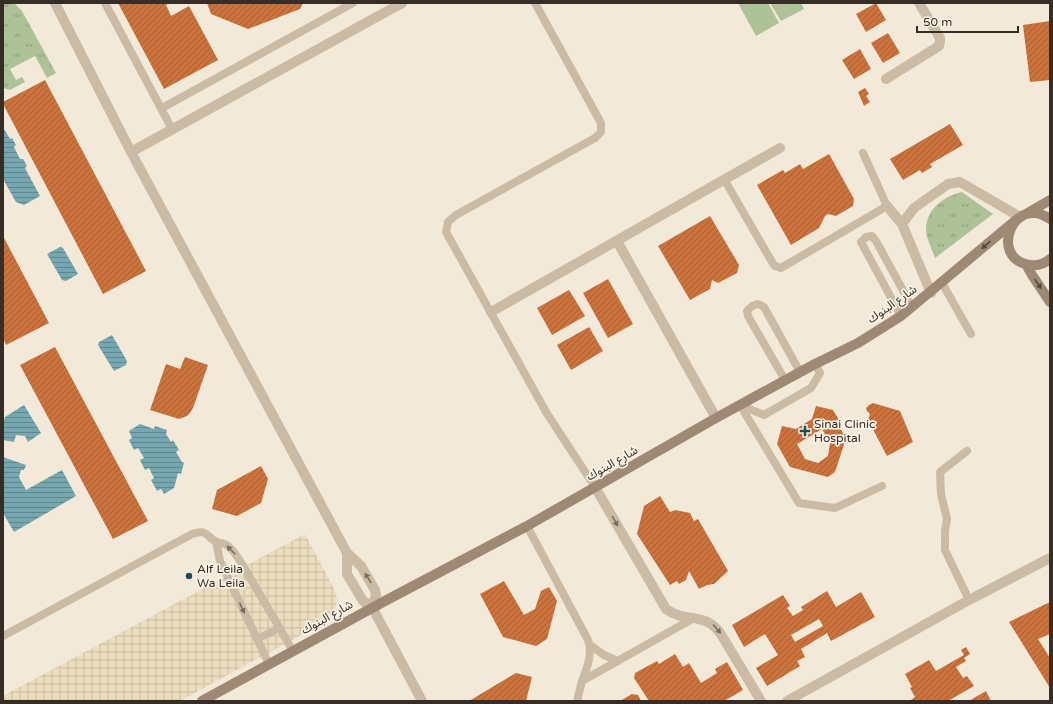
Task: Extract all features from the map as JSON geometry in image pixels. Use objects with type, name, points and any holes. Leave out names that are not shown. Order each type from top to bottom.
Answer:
[{"type":"main road","name":"شارع البنوك","points":[[202,701],[372,608],[527,526],[740,404],[858,342],[912,307],[1020,218],[1050,200]]},
{"type":"main road","points":[[1050,219],[1038,214],[1031,214],[1020,218],[1011,226],[1008,234],[1009,249],[1013,256],[1019,261],[1034,265],[1041,264],[1050,259]]},
{"type":"main road","points":[[1026,264],[1050,302]]},
{"type":"street","points":[[55,3],[131,152],[347,553],[361,566],[376,592],[372,608]]},
{"type":"street","points":[[131,152],[172,128],[402,3]]},
{"type":"street","points":[[886,79],[935,49],[940,42],[940,38],[919,3]]},
{"type":"street","points":[[491,312],[780,148]]},
{"type":"street","points":[[902,224],[914,208],[948,184],[960,182],[1020,218]]},
{"type":"street","points":[[887,206],[902,224],[930,292]]},
{"type":"street","points":[[617,241],[716,418]]},
{"type":"street","points":[[595,487],[666,608],[677,615],[709,622],[719,630],[761,701]]},
{"type":"street","points":[[347,553],[347,574],[362,601],[372,608],[422,701]]},
{"type":"street","points":[[787,701],[969,600],[1050,558]]},
{"type":"lane","points":[[105,3],[172,128]]},
{"type":"lane","points":[[162,108],[353,3]]},
{"type":"lane","points":[[535,3],[601,123],[601,132],[595,138],[456,215],[448,222],[446,232],[546,412],[595,487]]},
{"type":"lane","points":[[724,180],[772,262],[775,266],[781,268],[887,206],[863,154]]},
{"type":"lane","points":[[897,318],[861,242],[866,237],[872,236],[876,241],[912,307]]},
{"type":"lane","points":[[942,283],[971,334]]},
{"type":"lane","points":[[785,380],[748,316],[747,311],[752,306],[758,304],[764,307],[800,372]]},
{"type":"lane","points":[[740,404],[764,415],[811,388],[820,373],[815,364]]},
{"type":"lane","points":[[740,404],[799,503],[834,508],[882,486]]},
{"type":"lane","points":[[967,451],[940,472],[941,494],[947,519],[945,531],[945,550],[969,600]]},
{"type":"lane","points":[[527,526],[590,646],[604,655],[618,661]]},
{"type":"lane","points":[[3,636],[192,534],[203,532],[208,534],[216,542],[226,545],[234,552],[293,651]]},
{"type":"lane","points":[[216,542],[220,561],[269,664]]},
{"type":"lane","points":[[582,681],[694,618]]},
{"type":"lane","points":[[257,639],[279,628]]},
{"type":"lane","points":[[577,701],[587,666],[590,646]]},
{"type":"green space","points":[[3,3],[14,3],[22,11],[56,73],[47,78],[35,56],[10,69],[16,80],[22,77],[25,82],[10,90],[3,88]]},
{"type":"green space","points":[[738,3],[768,3],[779,23],[756,36]]},
{"type":"green space","points":[[770,3],[801,3],[804,9],[781,21]]},
{"type":"green space","points":[[962,192],[993,214],[935,258],[928,241],[926,231],[929,217],[932,210],[942,201]]},
{"type":"shaded area","points":[[305,534],[333,587],[337,598],[335,612],[325,622],[180,701],[3,701],[3,696]]},
{"type":"water","points":[[3,127],[10,139],[12,138],[16,145],[14,147],[20,159],[23,159],[27,166],[25,168],[40,196],[24,205],[16,202],[3,179]]},
{"type":"water","points":[[60,247],[63,248],[78,274],[66,281],[62,280],[47,254]]},
{"type":"water","points":[[112,335],[127,361],[126,365],[114,371],[98,345],[99,342]]},
{"type":"water","points":[[24,405],[41,433],[28,442],[25,436],[16,435],[14,442],[3,440],[3,424],[5,417]]},
{"type":"water","points":[[140,424],[154,429],[155,426],[167,430],[166,434],[171,442],[173,440],[179,450],[176,452],[184,463],[181,474],[178,473],[174,488],[164,494],[161,489],[157,491],[151,480],[154,478],[149,468],[145,470],[140,460],[144,458],[138,448],[134,450],[129,440],[132,438],[129,431]]},
{"type":"water","points":[[3,457],[26,465],[24,470],[21,470],[19,477],[26,490],[62,470],[76,496],[14,532],[3,513]]},
{"type":"building","points":[[118,3],[169,3],[166,5],[171,16],[189,6],[218,60],[164,89]]},
{"type":"building","points":[[207,3],[303,3],[300,9],[248,29],[211,14]]},
{"type":"building","points":[[876,3],[886,20],[866,32],[856,14]]},
{"type":"building","points":[[1050,21],[1050,80],[1030,82],[1023,25]]},
{"type":"building","points":[[888,33],[900,53],[883,63],[871,43]]},
{"type":"building","points":[[860,49],[871,69],[854,79],[842,60]]},
{"type":"building","points":[[45,80],[146,271],[103,294],[3,104],[3,102]]},
{"type":"building","points":[[865,88],[869,94],[866,96],[870,102],[864,106],[858,92]]},
{"type":"building","points":[[950,124],[963,145],[930,164],[932,167],[922,173],[920,170],[903,180],[890,159]]},
{"type":"building","points":[[829,154],[854,199],[853,206],[836,216],[828,214],[825,216],[819,228],[791,245],[757,185],[783,170],[785,173],[800,164],[803,169]]},
{"type":"building","points":[[710,216],[739,265],[737,273],[718,283],[712,280],[710,289],[690,300],[658,246]]},
{"type":"building","points":[[3,236],[49,323],[6,345],[3,338]]},
{"type":"building","points":[[608,279],[633,324],[608,338],[583,293]]},
{"type":"building","points":[[569,290],[585,316],[552,335],[537,308]]},
{"type":"building","points":[[589,327],[603,351],[571,370],[557,345]]},
{"type":"building","points":[[55,347],[148,521],[113,539],[20,365]]},
{"type":"building","points":[[185,357],[208,365],[190,413],[179,419],[150,410],[166,364],[180,369]]},
{"type":"building","points":[[873,403],[900,411],[913,442],[887,456],[868,420],[870,414],[866,408]]},
{"type":"building","points":[[816,406],[833,410],[841,423],[838,425],[846,438],[835,472],[828,477],[790,467],[777,444],[782,426],[796,429],[812,419]],"holes":[[[822,429],[830,443],[828,456],[818,463],[805,459],[797,444]]]},
{"type":"building","points":[[261,466],[268,479],[261,503],[237,516],[212,509],[217,490]]},
{"type":"building","points":[[660,496],[670,512],[675,510],[690,513],[694,521],[698,519],[728,571],[714,584],[707,585],[699,589],[689,571],[686,580],[679,584],[677,581],[670,585],[637,534],[644,506]]},
{"type":"building","points":[[504,581],[524,615],[535,609],[541,591],[549,587],[557,601],[547,639],[536,646],[503,637],[480,594]]},
{"type":"building","points":[[827,591],[836,607],[861,592],[875,617],[831,641],[827,633],[801,649],[805,657],[797,661],[800,666],[767,686],[756,668],[778,655],[765,634],[744,647],[732,625],[783,595],[790,606],[787,608],[793,616],[803,610],[801,607]],"holes":[[[819,619],[823,626],[795,642],[791,635]]]},
{"type":"building","points":[[1050,602],[1050,634],[1038,639],[1050,658],[1050,688],[1009,622]]},
{"type":"building","points":[[966,647],[970,654],[964,658],[966,661],[956,667],[963,678],[967,676],[974,686],[948,701],[911,701],[915,697],[910,688],[912,687],[905,674],[929,660],[936,671],[964,655],[961,650]]},
{"type":"building","points":[[675,654],[683,667],[689,663],[701,683],[717,673],[715,669],[727,662],[743,690],[724,701],[649,701],[634,678],[635,673],[657,661],[659,664]]},
{"type":"building","points":[[516,673],[532,677],[526,701],[469,701]]},
{"type":"building","points":[[986,691],[991,701],[969,701]]},
{"type":"building","points":[[632,694],[638,695],[641,701],[620,701]]},
{"type":"place","name":"Sinai Clinic Hospital","points":[[805,431]]},
{"type":"place","name":"Alf Leila Wa Leila","points":[[189,576]]}]
